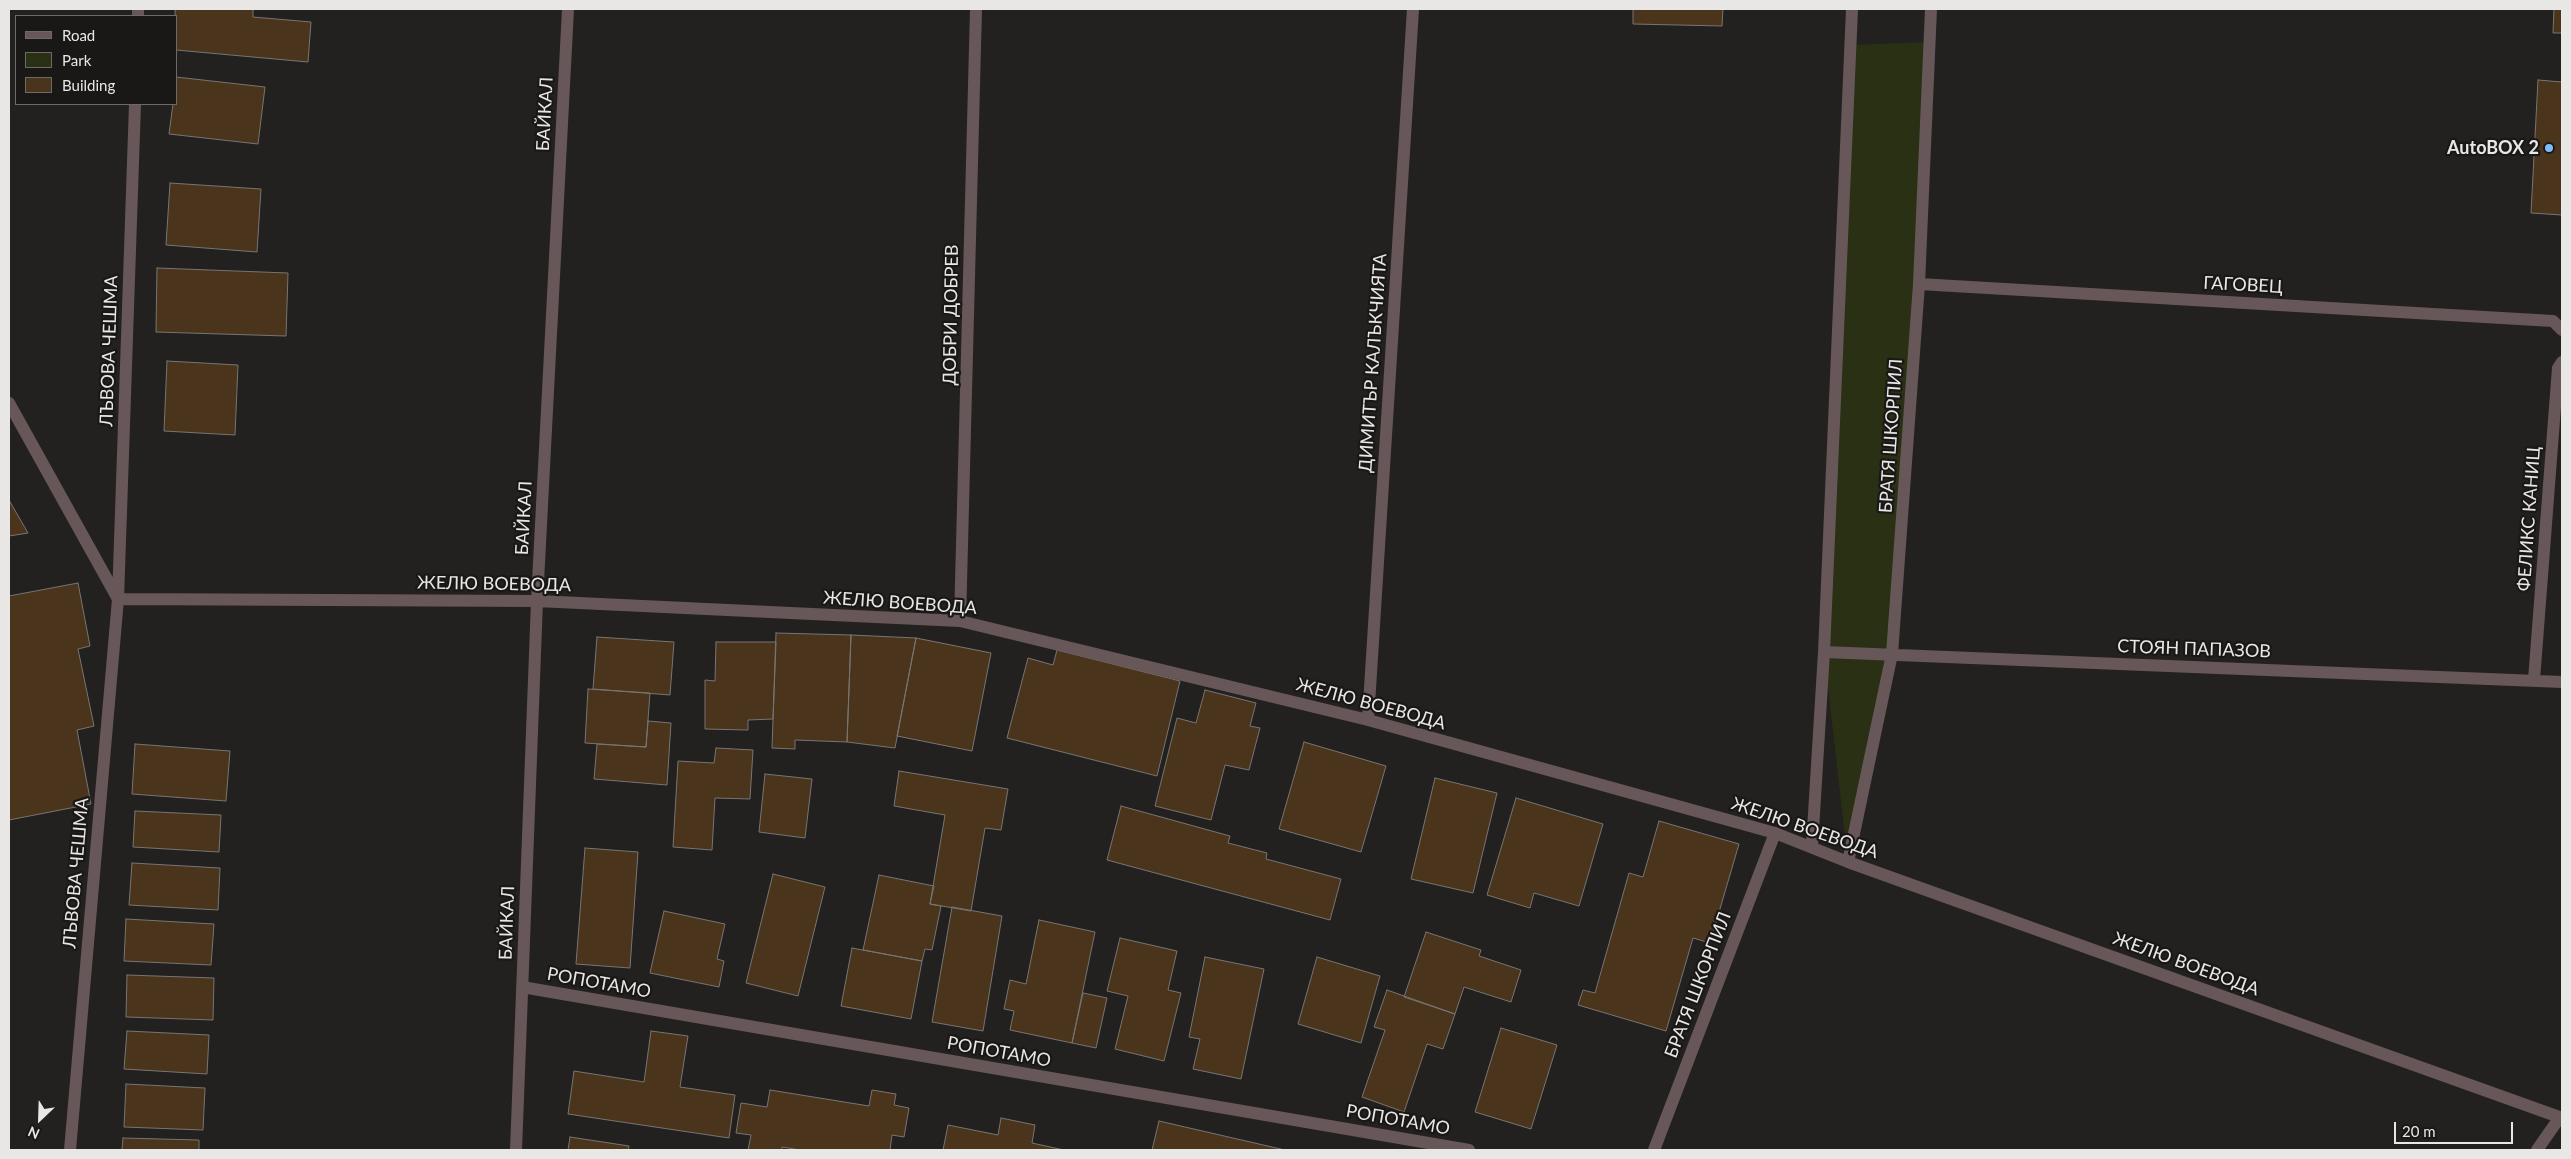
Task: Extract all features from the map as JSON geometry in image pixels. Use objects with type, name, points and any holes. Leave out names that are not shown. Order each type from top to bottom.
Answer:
[{"type":"street","name":"БАЙКАЛ","points":[[516,1150],[537,601],[568,9]]},
{"type":"street","name":"ДОБРИ ДОБРЕВ","points":[[960,621],[976,9]]},
{"type":"street","name":"ДИМИТЪР КАЛЪКЧИЯТА","points":[[1368,720],[1413,9]]},
{"type":"street","points":[[1812,846],[1824,652],[1852,9]]},
{"type":"street","name":"БРАТЯ ШКОРПИЛ","points":[[1848,862],[1892,654],[1919,284],[1932,9]]},
{"type":"street","name":"ЛЪВОВА ЧЕШМА","points":[[70,1150],[118,599],[135,105]]},
{"type":"street","name":"ГАГОВЕЦ","points":[[1919,284],[2553,321],[2562,330]]},
{"type":"street","name":"ФЕЛИКС КАНИЦ","points":[[2534,680],[2558,368],[2562,362]]},
{"type":"street","points":[[9,402],[118,599]]},
{"type":"street","name":"ЖЕЛЮ ВОЕВОДА","points":[[118,599],[537,601],[960,621],[1368,720],[1775,833],[1812,846],[1848,862],[2561,1118]]},
{"type":"street","name":"СТОЯН ПАПАЗОВ","points":[[1824,652],[2562,682]]},
{"type":"street","name":"БРАТЯ ШКОРПИЛ","points":[[1654,1150],[1775,833]]},
{"type":"street","name":"РОПОТАМО","points":[[522,987],[1469,1150]]},
{"type":"street","points":[[2536,1150],[2561,1118]]},
{"type":"green space","points":[[1930,42],[1892,654],[1848,862],[1824,652],[1850,45]]},
{"type":"building","points":[[175,9],[253,9],[253,17],[311,22],[308,62],[178,50],[178,15],[175,15]]},
{"type":"building","points":[[1633,9],[1723,9],[1722,26],[1633,24]]},
{"type":"building","points":[[2554,9],[2562,9],[2562,33],[2553,33]]},
{"type":"building","points":[[178,77],[265,87],[258,144],[169,134],[173,105],[178,105]]},
{"type":"building","name":"AutoBOX 2","points":[[2538,80],[2562,82],[2562,215],[2531,213]]},
{"type":"building","points":[[170,183],[261,189],[257,252],[166,245]]},
{"type":"building","points":[[157,268],[288,273],[286,336],[156,332]]},
{"type":"building","points":[[167,361],[238,365],[235,435],[164,431]]},
{"type":"building","points":[[9,500],[28,533],[9,536]]},
{"type":"building","points":[[78,583],[90,646],[78,649],[94,726],[77,730],[91,804],[9,820],[9,596]]},
{"type":"building","points":[[776,633],[851,635],[847,742],[795,740],[795,749],[772,748]]},
{"type":"building","points":[[851,635],[916,638],[895,748],[847,742]]},
{"type":"building","points":[[597,637],[674,642],[670,695],[593,689]]},
{"type":"building","points":[[916,638],[991,653],[972,751],[897,736]]},
{"type":"building","points":[[716,642],[776,642],[773,719],[748,720],[748,730],[705,729],[705,680],[715,681]]},
{"type":"building","points":[[1057,650],[1180,681],[1157,776],[1007,738],[1028,658],[1053,665]]},
{"type":"building","points":[[588,689],[650,693],[646,747],[585,743]]},
{"type":"building","points":[[1205,690],[1256,703],[1250,726],[1260,728],[1249,770],[1225,765],[1211,820],[1155,806],[1177,718],[1196,723]]},
{"type":"building","points":[[648,721],[671,723],[667,785],[594,779],[597,744],[646,747]]},
{"type":"building","points":[[1304,742],[1386,766],[1361,852],[1279,829]]},
{"type":"building","points":[[135,744],[230,751],[226,801],[132,794]]},
{"type":"building","points":[[716,748],[753,750],[750,799],[715,798],[712,850],[673,847],[678,761],[714,763]]},
{"type":"building","points":[[899,771],[1008,789],[1001,830],[985,828],[971,911],[930,904],[945,815],[894,806]]},
{"type":"building","points":[[765,774],[812,779],[805,838],[759,832]]},
{"type":"building","points":[[1435,778],[1497,793],[1473,893],[1411,879]]},
{"type":"building","points":[[1516,798],[1603,824],[1579,906],[1534,893],[1530,908],[1487,895]]},
{"type":"building","points":[[1121,806],[1230,836],[1228,843],[1267,853],[1266,859],[1341,879],[1330,920],[1107,860]]},
{"type":"building","points":[[135,811],[221,815],[219,852],[133,847]]},
{"type":"building","points":[[1659,821],[1739,844],[1710,943],[1693,938],[1666,1031],[1578,1005],[1583,990],[1595,993],[1629,873],[1643,877]]},
{"type":"building","points":[[585,848],[638,852],[630,968],[576,964]]},
{"type":"building","points":[[132,863],[220,868],[218,910],[129,905]]},
{"type":"building","points":[[773,874],[825,887],[798,996],[746,983]]},
{"type":"building","points":[[879,875],[934,886],[930,904],[941,906],[932,950],[925,949],[922,961],[863,950]]},
{"type":"building","points":[[952,907],[1002,916],[983,1031],[932,1022]]},
{"type":"building","points":[[664,911],[725,924],[717,959],[724,961],[719,987],[650,973]]},
{"type":"building","points":[[126,919],[214,924],[211,965],[124,961]]},
{"type":"building","points":[[1039,920],[1095,932],[1072,1043],[1010,1030],[1014,1011],[1004,1009],[1010,980],[1026,984]]},
{"type":"building","points":[[1426,932],[1481,950],[1479,956],[1521,970],[1511,1002],[1464,987],[1455,1014],[1404,997]]},
{"type":"building","points":[[1120,938],[1177,951],[1168,990],[1181,993],[1164,1061],[1115,1049],[1128,996],[1107,991]]},
{"type":"building","points":[[852,948],[922,961],[911,1019],[841,1006]]},
{"type":"building","points":[[1205,957],[1264,969],[1241,1079],[1193,1069],[1200,1039],[1189,1037]]},
{"type":"building","points":[[1317,957],[1380,976],[1361,1043],[1298,1024]]},
{"type":"building","points":[[127,975],[214,978],[213,1020],[126,1017]]},
{"type":"building","points":[[1387,990],[1455,1014],[1443,1049],[1427,1044],[1404,1112],[1362,1097],[1385,1030],[1374,1027]]},
{"type":"building","points":[[1083,993],[1107,998],[1096,1048],[1072,1043]]},
{"type":"building","points":[[1501,1028],[1557,1045],[1531,1129],[1475,1112]]},
{"type":"building","points":[[127,1031],[209,1035],[207,1074],[124,1069]]},
{"type":"building","points":[[651,1031],[688,1036],[680,1087],[735,1095],[729,1138],[568,1114],[574,1071],[644,1082]]},
{"type":"building","points":[[126,1084],[205,1088],[203,1130],[124,1127]]},
{"type":"building","points":[[770,1090],[869,1106],[872,1090],[896,1094],[894,1105],[909,1108],[904,1137],[892,1135],[890,1150],[800,1150],[782,1147],[782,1150],[748,1150],[751,1135],[736,1133],[741,1103],[767,1107]]},
{"type":"building","points":[[1001,1118],[1035,1125],[1032,1143],[1064,1150],[943,1150],[948,1125],[998,1135]]},
{"type":"building","points":[[1159,1121],[1285,1150],[1152,1150]]},
{"type":"building","points":[[570,1137],[629,1146],[628,1150],[568,1150]]},
{"type":"building","points":[[123,1138],[199,1140],[199,1150],[122,1150]]},
{"type":"place","name":"AutoBOX 2","points":[[2549,148]]}]
